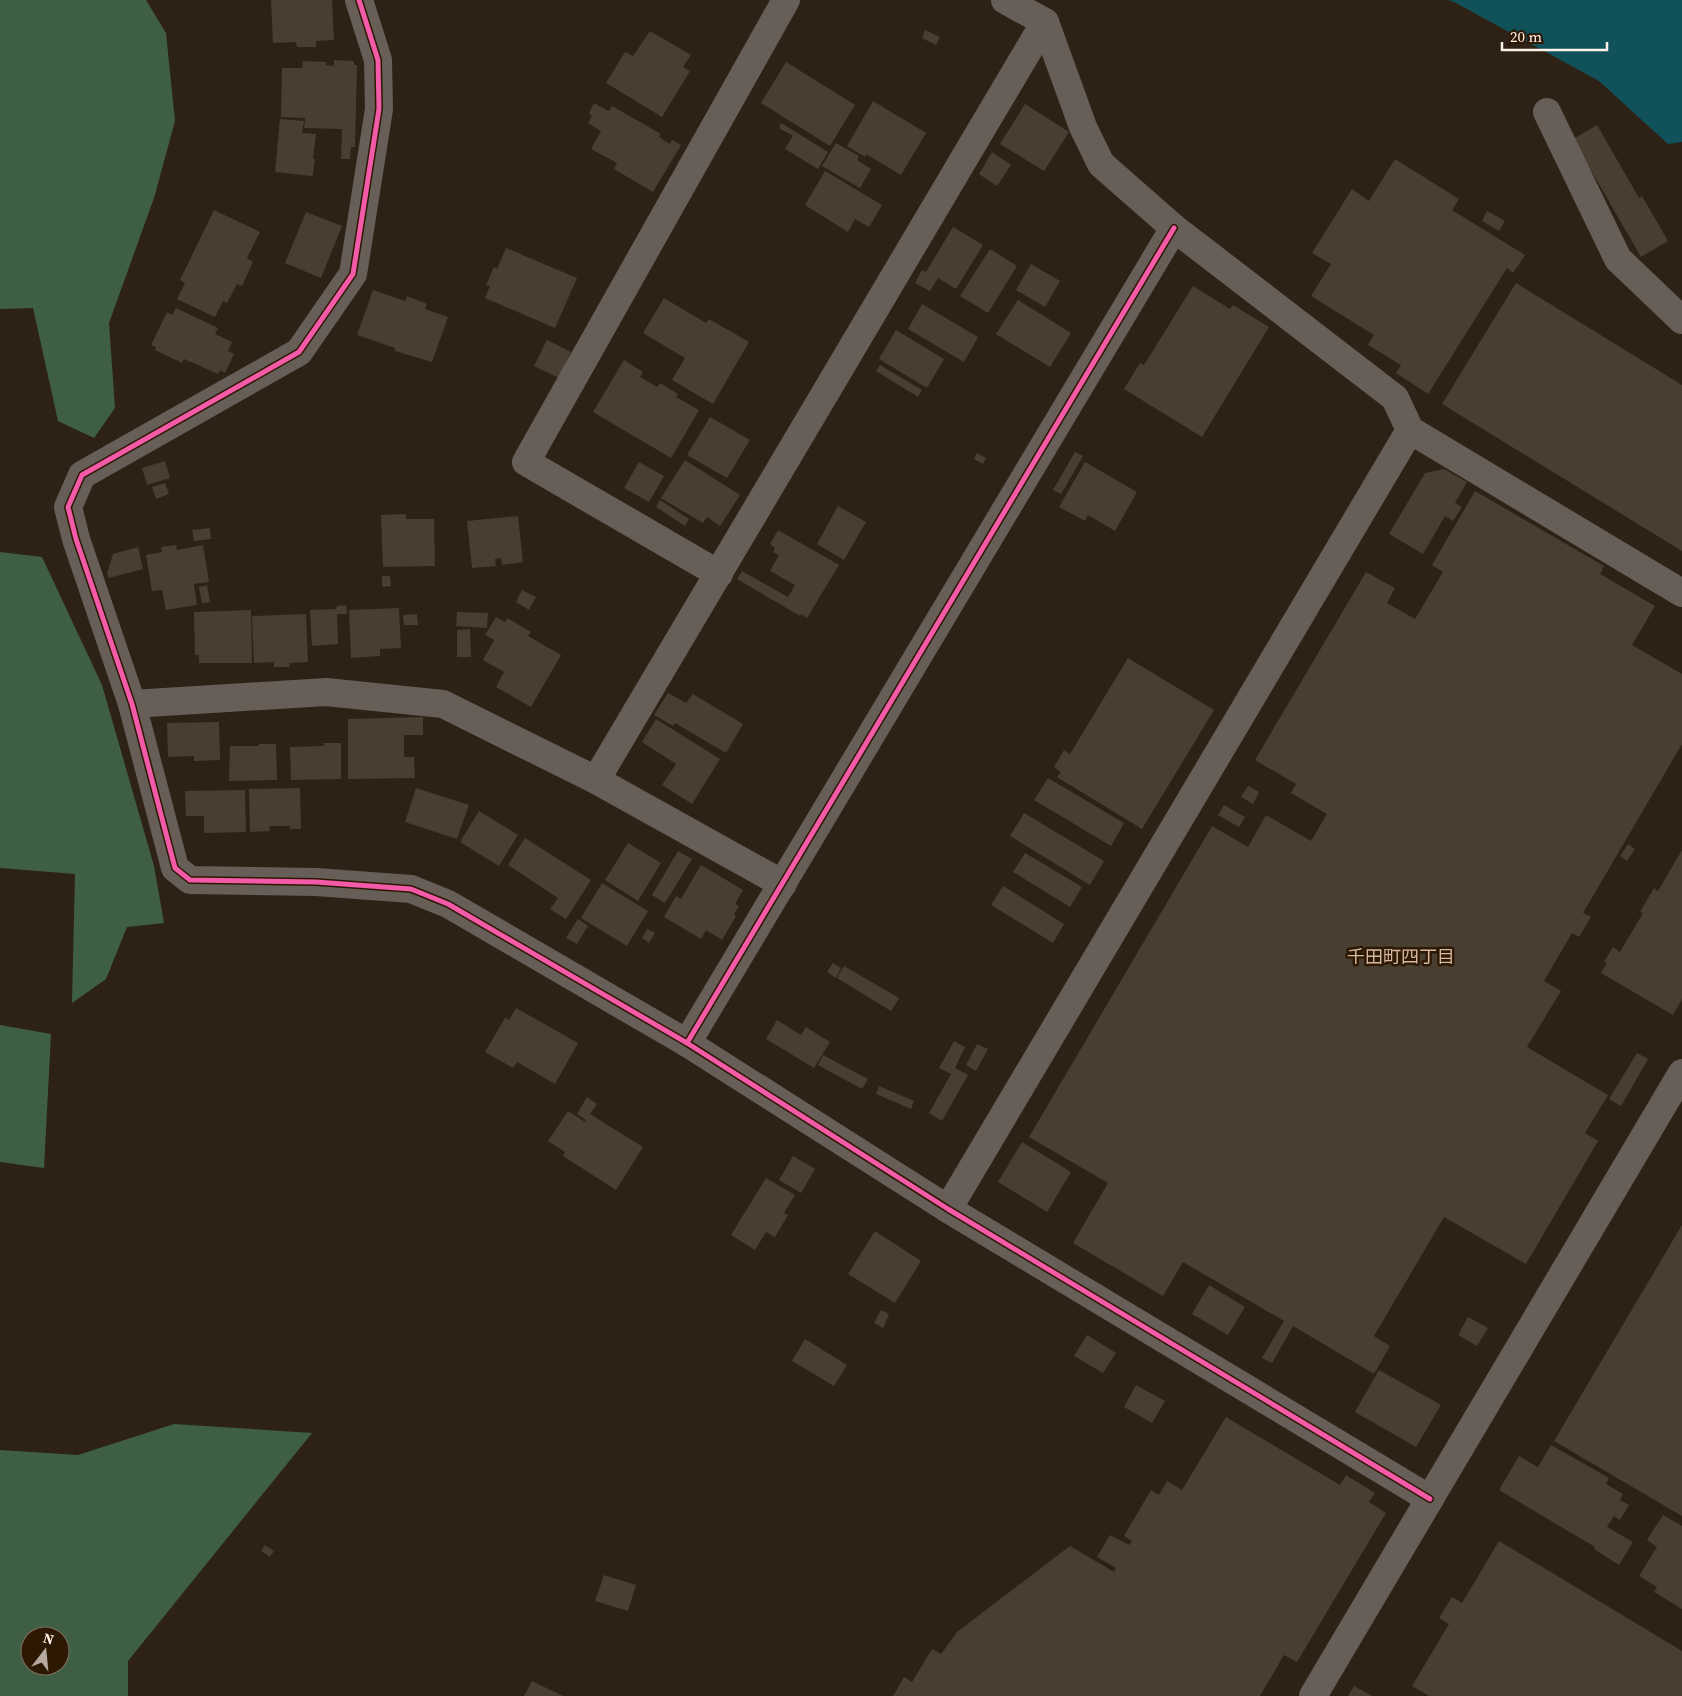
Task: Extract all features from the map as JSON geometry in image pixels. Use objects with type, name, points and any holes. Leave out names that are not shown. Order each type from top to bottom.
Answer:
[{"type":"street","points":[[359,0],[378,60],[379,109],[353,274],[299,352],[82,475],[68,507],[76,539],[132,704],[175,868],[190,880],[316,882],[410,889],[448,904],[687,1043],[948,1209],[1430,1499]]},
{"type":"street","points":[[719,574],[526,462],[786,0]]},
{"type":"street","points":[[1005,0],[1045,22],[1082,127],[1101,164],[1174,228],[1395,398],[1410,430],[1682,593]]},
{"type":"street","points":[[596,780],[1045,22]]},
{"type":"street","points":[[1547,112],[1618,258],[1682,320]]},
{"type":"street","points":[[687,1043],[1174,228]]},
{"type":"street","points":[[948,1209],[1410,430]]},
{"type":"street","points":[[132,704],[326,692],[443,704],[596,780],[783,884]]},
{"type":"street","points":[[1313,1696],[1682,1073]]},
{"type":"green space","points":[[0,0],[146,0],[166,33],[175,121],[154,198],[109,323],[115,408],[94,438],[58,421],[33,308],[0,309]]},
{"type":"green space","points":[[0,552],[42,557],[102,685],[154,866],[164,923],[127,927],[106,979],[72,1003],[75,874],[0,868]]},
{"type":"green space","points":[[0,1025],[51,1034],[44,1168],[0,1162]]},
{"type":"green space","points":[[174,1424],[312,1433],[128,1661],[128,1696],[0,1696],[0,1450],[78,1455]]},
{"type":"water","points":[[1448,0],[1682,0],[1682,142],[1668,144],[1599,81]]},
{"type":"building","points":[[271,0],[332,0],[334,40],[316,41],[316,47],[297,47],[296,42],[273,43]]},
{"type":"building","points":[[925,30],[940,37],[936,45],[922,38]]},
{"type":"building","points":[[650,31],[691,55],[683,67],[690,71],[662,117],[606,83],[625,52],[633,56]]},
{"type":"building","points":[[334,60],[354,61],[354,65],[357,65],[355,147],[351,147],[350,159],[341,159],[342,129],[304,128],[305,118],[281,117],[282,68],[302,68],[303,61],[326,62],[326,65],[334,66]]},
{"type":"building","points":[[786,62],[855,105],[830,146],[761,103]]},
{"type":"building","points":[[873,101],[926,133],[901,175],[866,154],[865,157],[847,146]]},
{"type":"building","points":[[594,103],[609,111],[612,106],[661,134],[659,137],[670,144],[672,140],[681,145],[653,192],[614,169],[617,163],[591,149],[601,131],[588,123],[592,116],[589,113]]},
{"type":"building","points":[[1025,104],[1069,132],[1044,171],[1000,144]]},
{"type":"building","points":[[280,119],[304,121],[302,133],[316,134],[313,175],[275,172]]},
{"type":"building","points":[[781,123],[828,152],[818,169],[785,149],[793,136],[779,128]]},
{"type":"building","points":[[1597,125],[1639,198],[1642,196],[1668,241],[1641,257],[1573,139]]},
{"type":"building","points":[[836,143],[859,156],[857,160],[871,169],[860,188],[822,166]]},
{"type":"building","points":[[992,152],[1011,165],[997,186],[979,174]]},
{"type":"building","points":[[1395,159],[1459,199],[1452,210],[1525,255],[1513,273],[1507,268],[1428,394],[1396,373],[1401,365],[1368,345],[1374,335],[1311,296],[1331,264],[1312,253],[1352,189],[1369,201]]},
{"type":"building","points":[[825,171],[882,205],[869,227],[855,219],[848,232],[805,205]]},
{"type":"building","points":[[214,210],[260,232],[247,258],[253,262],[242,286],[237,284],[227,303],[223,301],[215,317],[177,299],[185,283],[180,280]]},
{"type":"building","points":[[1487,211],[1505,221],[1499,231],[1482,221]]},
{"type":"building","points":[[306,212],[342,226],[321,278],[285,263]]},
{"type":"building","points":[[953,227],[983,245],[956,289],[938,278],[930,291],[915,283],[922,270],[926,272]]},
{"type":"building","points":[[506,248],[577,278],[555,328],[485,298],[490,286],[486,285],[494,267],[497,269]]},
{"type":"building","points":[[990,249],[1017,266],[988,313],[960,296]]},
{"type":"building","points":[[1031,264],[1060,281],[1045,307],[1016,290]]},
{"type":"building","points":[[1516,283],[1682,385],[1682,551],[1442,404]]},
{"type":"building","points":[[1193,286],[1230,309],[1233,305],[1269,327],[1202,437],[1124,389],[1140,363],[1144,365]]},
{"type":"building","points":[[373,290],[405,301],[407,296],[427,304],[425,309],[448,317],[432,362],[395,351],[395,348],[357,335]]},
{"type":"building","points":[[664,298],[706,323],[709,319],[749,342],[713,404],[672,380],[685,358],[643,333]]},
{"type":"building","points":[[1018,300],[1071,333],[1050,367],[996,334]]},
{"type":"building","points":[[922,304],[978,337],[964,362],[908,329]]},
{"type":"building","points":[[176,308],[218,328],[215,334],[232,342],[228,351],[234,354],[225,373],[220,370],[218,374],[184,359],[182,363],[155,350],[156,347],[151,345],[167,312],[172,315]]},
{"type":"building","points":[[896,330],[944,359],[927,388],[879,359]]},
{"type":"building","points":[[547,340],[571,352],[559,378],[534,366]]},
{"type":"building","points":[[624,360],[643,372],[640,377],[657,387],[660,383],[678,394],[676,397],[699,410],[671,458],[593,412]]},
{"type":"building","points":[[880,365],[922,390],[918,397],[876,371]]},
{"type":"building","points":[[710,417],[750,440],[727,478],[687,455]]},
{"type":"building","points":[[1075,452],[1083,456],[1061,494],[1053,490]]},
{"type":"building","points":[[977,453],[986,458],[983,464],[974,459]]},
{"type":"building","points":[[685,460],[740,495],[720,526],[707,517],[703,523],[661,498]]},
{"type":"building","points":[[165,461],[170,478],[147,485],[142,468]]},
{"type":"building","points":[[639,462],[664,476],[649,502],[624,488]]},
{"type":"building","points":[[1085,462],[1137,492],[1115,531],[1088,515],[1085,521],[1059,507]]},
{"type":"building","points":[[1444,469],[1467,482],[1455,503],[1462,507],[1453,521],[1445,516],[1423,554],[1389,534],[1425,473]]},
{"type":"building","points":[[165,483],[169,494],[156,499],[152,487]]},
{"type":"building","points":[[1475,491],[1604,566],[1600,574],[1655,606],[1632,645],[1682,674],[1682,744],[1583,913],[1591,917],[1579,937],[1572,933],[1544,981],[1561,991],[1527,1047],[1608,1095],[1585,1133],[1598,1141],[1526,1264],[1444,1217],[1374,1336],[1390,1346],[1374,1374],[1293,1326],[1272,1363],[1262,1358],[1284,1321],[1183,1262],[1163,1296],[1073,1243],[1108,1183],[1029,1137],[1212,826],[1248,847],[1266,815],[1311,841],[1327,814],[1291,793],[1296,784],[1255,760],[1366,572],[1395,588],[1387,603],[1415,619],[1443,572],[1432,565]]},
{"type":"building","points":[[660,500],[689,519],[685,526],[656,507]]},
{"type":"building","points":[[838,506],[866,522],[844,560],[817,544]]},
{"type":"building","points":[[406,514],[406,519],[434,519],[435,566],[383,567],[381,515]]},
{"type":"building","points":[[518,516],[523,562],[502,565],[501,558],[495,559],[496,566],[472,568],[467,521]]},
{"type":"building","points":[[210,528],[211,539],[194,541],[192,530]]},
{"type":"building","points":[[778,530],[839,565],[807,618],[801,614],[800,616],[737,579],[742,571],[788,597],[795,585],[770,571],[779,555],[773,552],[775,548],[770,544]]},
{"type":"building","points":[[176,545],[177,550],[203,545],[209,582],[194,584],[197,605],[166,610],[162,590],[152,591],[146,555],[162,552],[161,547]]},
{"type":"building","points":[[138,547],[143,569],[109,578],[107,573],[113,554]]},
{"type":"building","points":[[382,576],[390,576],[391,586],[382,587]]},
{"type":"building","points":[[207,585],[210,602],[202,603],[199,587]]},
{"type":"building","points":[[522,590],[536,597],[529,610],[516,602]]},
{"type":"building","points":[[346,605],[347,614],[337,614],[338,644],[312,646],[310,610],[336,609],[337,606]]},
{"type":"building","points":[[399,608],[401,648],[380,649],[380,656],[351,658],[349,610]]},
{"type":"building","points":[[251,610],[252,663],[199,663],[199,655],[195,655],[194,612]]},
{"type":"building","points":[[457,612],[488,613],[487,628],[456,626]]},
{"type":"building","points":[[306,614],[308,662],[289,663],[290,667],[274,667],[274,662],[254,663],[252,616]]},
{"type":"building","points":[[417,614],[418,625],[404,625],[403,615]]},
{"type":"building","points":[[496,617],[505,622],[507,618],[531,632],[528,636],[561,655],[531,707],[496,687],[504,672],[483,660],[494,640],[485,635]]},
{"type":"building","points":[[470,629],[471,657],[457,657],[457,630]]},
{"type":"building","points":[[1128,658],[1214,710],[1142,829],[1057,777],[1061,772],[1054,767],[1064,750],[1070,754]]},
{"type":"building","points":[[668,693],[686,703],[693,694],[743,724],[726,753],[675,723],[673,726],[654,715]]},
{"type":"building","points":[[423,717],[423,735],[404,735],[404,757],[414,757],[415,778],[348,779],[348,719]]},
{"type":"building","points":[[656,719],[720,759],[692,804],[662,785],[676,764],[642,742]]},
{"type":"building","points":[[219,722],[220,760],[194,761],[194,756],[168,757],[167,723]]},
{"type":"building","points":[[323,743],[341,743],[341,779],[291,780],[290,747],[324,746]]},
{"type":"building","points":[[259,744],[276,744],[277,780],[229,781],[230,746],[259,746]]},
{"type":"building","points":[[1048,778],[1124,823],[1111,846],[1034,800]]},
{"type":"building","points":[[1248,786],[1259,792],[1253,804],[1241,797]]},
{"type":"building","points":[[300,788],[301,829],[290,829],[290,826],[269,826],[270,831],[250,832],[249,789]]},
{"type":"building","points":[[416,788],[469,805],[457,839],[405,822]]},
{"type":"building","points":[[245,790],[246,832],[204,833],[204,816],[186,816],[185,791]]},
{"type":"building","points":[[1224,805],[1245,817],[1239,827],[1218,815]]},
{"type":"building","points":[[479,811],[518,835],[499,866],[460,842]]},
{"type":"building","points":[[1024,813],[1104,861],[1090,885],[1010,836]]},
{"type":"building","points":[[525,838],[591,880],[566,919],[550,909],[558,898],[508,865]]},
{"type":"building","points":[[628,843],[661,863],[638,901],[605,880]]},
{"type":"building","points":[[1628,844],[1635,849],[1627,861],[1620,856]]},
{"type":"building","points":[[1682,850],[1682,999],[1673,1015],[1601,973],[1607,963],[1604,962],[1613,947],[1620,952],[1643,913],[1640,912],[1654,888],[1658,891]]},
{"type":"building","points":[[678,851],[692,859],[665,903],[652,895]]},
{"type":"building","points":[[1025,853],[1082,887],[1070,907],[1013,872]]},
{"type":"building","points":[[701,865],[743,890],[735,904],[739,906],[734,914],[736,916],[722,940],[706,930],[701,939],[664,917],[676,896],[681,899]]},
{"type":"building","points":[[602,883],[648,911],[627,946],[581,918]]},
{"type":"building","points":[[1003,886],[1064,924],[1053,943],[991,905]]},
{"type":"building","points":[[578,919],[588,926],[577,944],[566,938]]},
{"type":"building","points":[[647,929],[655,933],[649,943],[642,938]]},
{"type":"building","points":[[833,963],[841,968],[836,978],[827,972]]},
{"type":"building","points":[[844,966],[899,998],[891,1011],[837,978]]},
{"type":"building","points":[[516,1008],[578,1043],[555,1084],[517,1062],[513,1068],[485,1052],[505,1018],[509,1020]]},
{"type":"building","points":[[777,1020],[801,1035],[806,1027],[830,1042],[814,1068],[766,1039]]},
{"type":"building","points":[[954,1041],[965,1047],[955,1068],[968,1075],[942,1121],[929,1113],[951,1074],[939,1068]]},
{"type":"building","points":[[977,1044],[988,1049],[976,1071],[966,1065]]},
{"type":"building","points":[[1637,1053],[1648,1059],[1621,1106],[1609,1099]]},
{"type":"building","points":[[823,1055],[868,1079],[862,1089],[818,1065]]},
{"type":"building","points":[[879,1086],[914,1101],[911,1109],[876,1094]]},
{"type":"building","points":[[587,1097],[597,1104],[590,1114],[643,1147],[616,1190],[563,1156],[565,1152],[548,1141],[568,1111],[585,1122],[586,1120],[577,1114]]},
{"type":"building","points":[[1022,1142],[1071,1172],[1047,1212],[998,1182]]},
{"type":"building","points":[[793,1156],[815,1169],[801,1193],[779,1180]]},
{"type":"building","points":[[766,1178],[795,1195],[784,1213],[788,1215],[775,1237],[766,1232],[755,1250],[731,1235]]},
{"type":"building","points":[[1682,1225],[1682,1516],[1554,1441]]},
{"type":"building","points":[[875,1231],[921,1261],[895,1303],[848,1274]]},
{"type":"building","points":[[1209,1285],[1245,1307],[1228,1335],[1192,1314]]},
{"type":"building","points":[[881,1310],[889,1314],[883,1328],[874,1323]]},
{"type":"building","points":[[1468,1317],[1488,1328],[1477,1346],[1458,1335]]},
{"type":"building","points":[[1087,1335],[1116,1353],[1103,1373],[1074,1356]]},
{"type":"building","points":[[805,1339],[847,1365],[834,1386],[792,1361]]},
{"type":"building","points":[[1379,1370],[1441,1405],[1416,1447],[1355,1412]]},
{"type":"building","points":[[1136,1385],[1165,1401],[1152,1423],[1124,1407]]},
{"type":"building","points":[[1226,1417],[1340,1485],[1346,1475],[1375,1493],[1369,1502],[1386,1513],[1297,1662],[1284,1655],[1260,1696],[893,1696],[904,1677],[912,1682],[932,1649],[941,1654],[957,1632],[1070,1546],[1114,1572],[1116,1568],[1097,1557],[1110,1535],[1129,1545],[1132,1541],[1124,1536],[1151,1490],[1159,1495],[1167,1481],[1182,1490]]},
{"type":"building","points":[[1551,1445],[1609,1478],[1606,1484],[1623,1494],[1620,1500],[1629,1505],[1620,1520],[1614,1516],[1607,1527],[1633,1542],[1619,1565],[1594,1549],[1595,1547],[1499,1490],[1519,1456],[1538,1467]]},
{"type":"building","points":[[1663,1515],[1682,1526],[1682,1609],[1654,1592],[1657,1587],[1639,1576],[1657,1547],[1647,1540]]},
{"type":"building","points":[[1499,1541],[1682,1651],[1682,1696],[1429,1696],[1412,1686],[1449,1624],[1439,1618],[1452,1597],[1462,1603]]},
{"type":"building","points":[[265,1545],[274,1551],[270,1557],[261,1551]]},
{"type":"building","points":[[604,1575],[636,1585],[628,1611],[595,1601]]},
{"type":"building","points":[[532,1681],[563,1696],[524,1696]]},
{"type":"building","points":[[1354,1686],[1372,1696],[1348,1696]]},
{"type":"cycle path","points":[[359,0],[378,60],[379,109],[353,274],[299,352],[82,475],[68,507],[76,539],[132,704],[175,868],[190,880],[316,882],[411,889],[448,904],[687,1043],[948,1209],[1430,1499]]},
{"type":"cycle path","points":[[687,1043],[1174,228]]},
{"type":"district","name":"千田町四丁目","points":[[1401,957]]}]
